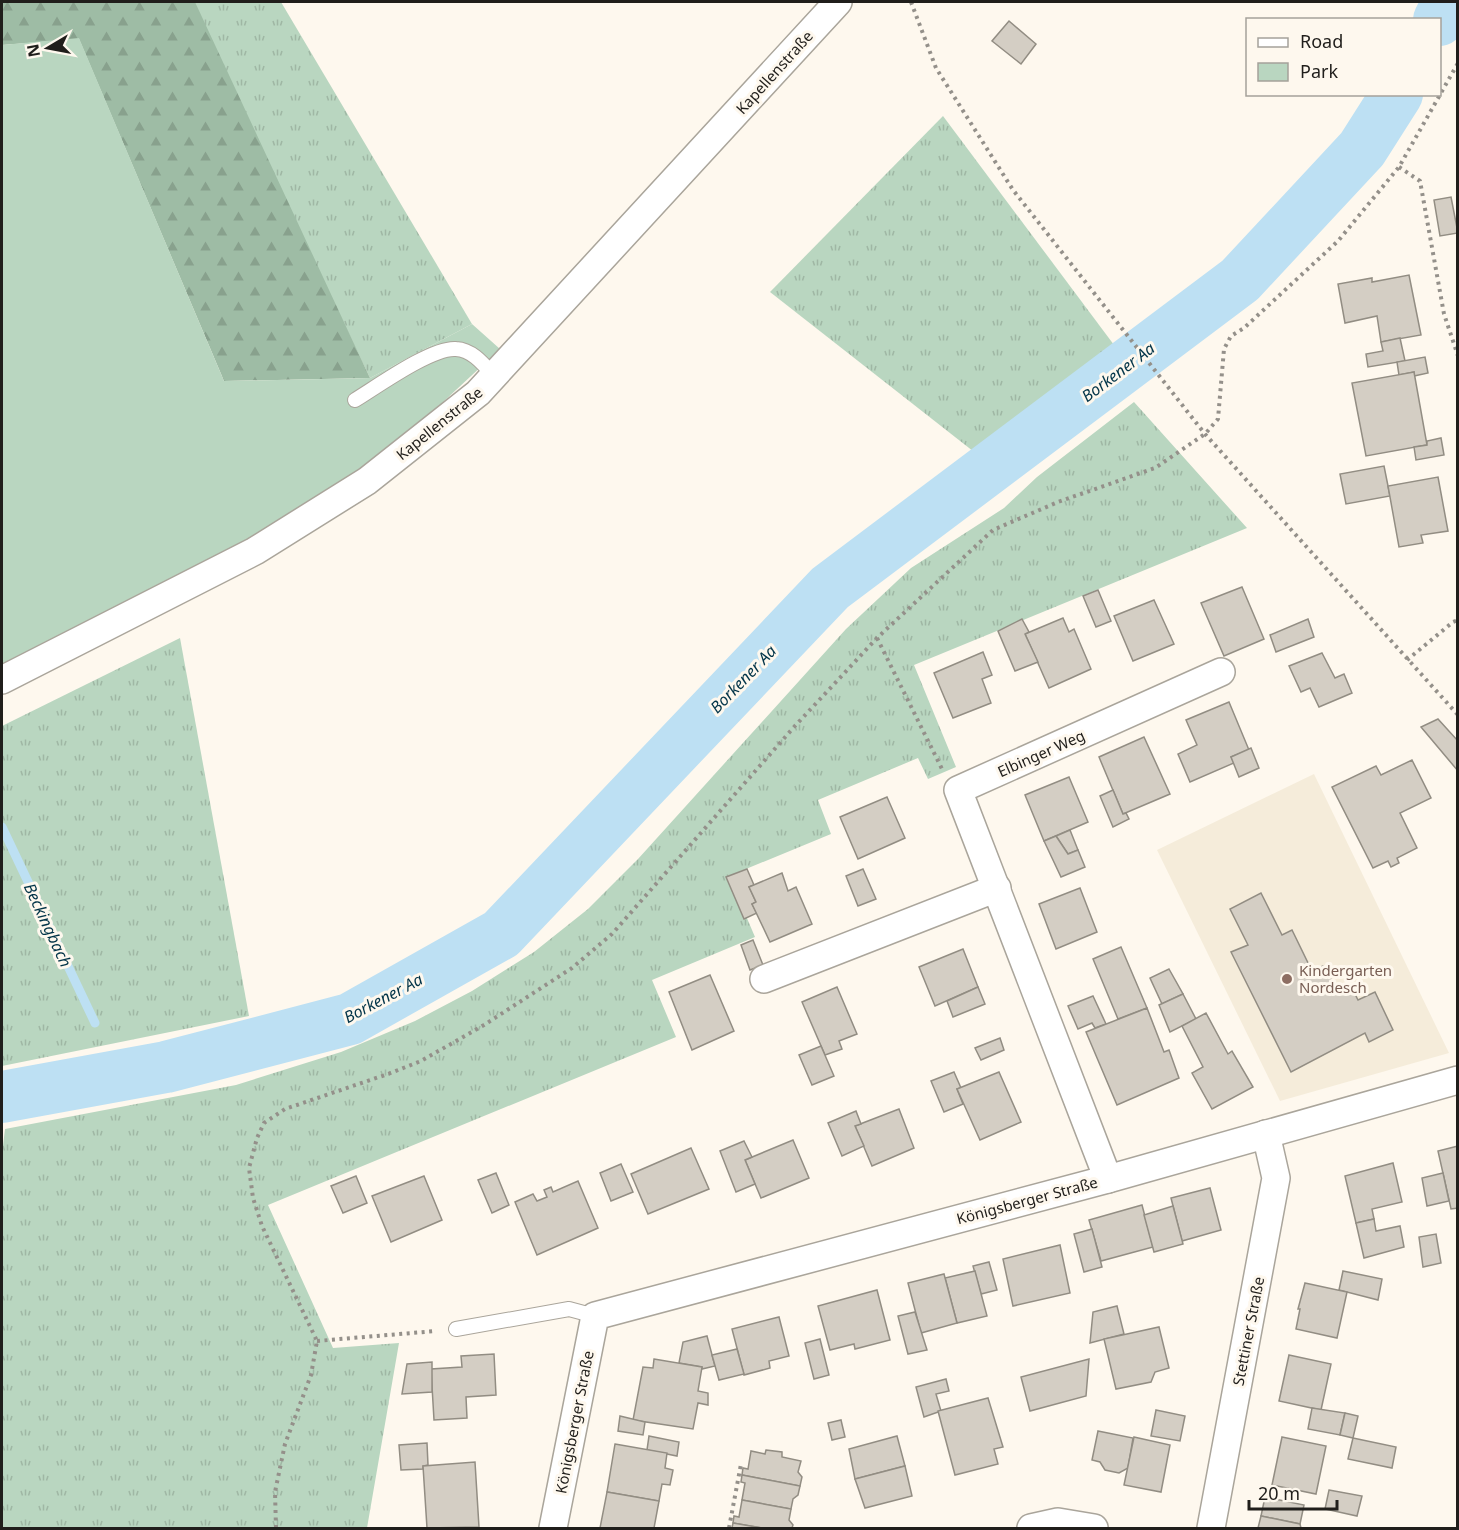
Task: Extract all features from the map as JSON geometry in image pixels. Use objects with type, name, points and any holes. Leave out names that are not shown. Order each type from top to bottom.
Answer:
[{"type":"street","name":"Kapellenstraße","points":[[2,680],[255,551],[367,481],[478,393],[838,2]]},
{"type":"street","name":"Elbinger Weg","points":[[958,790],[1221,672]]},
{"type":"street","points":[[958,790],[1108,1179]]},
{"type":"street","points":[[764,979],[997,888]]},
{"type":"street","name":"Königsberger Straße","points":[[553,1528],[595,1316],[1108,1179],[1458,1080]]},
{"type":"street","name":"Stettiner Straße","points":[[1211,1528],[1276,1178],[1266,1134]]},
{"type":"street","points":[[1031,1528],[1058,1522],[1094,1528]]},
{"type":"lane","points":[[355,400],[436,353],[457,349],[475,356],[494,376]]},
{"type":"lane","name":"Königsberger Straße","points":[[456,1329],[569,1309],[595,1316]]},
{"type":"path","points":[[911,2],[936,68],[1013,190],[1205,434],[1458,715]]},
{"type":"path","points":[[1441,93],[1458,63]]},
{"type":"path","points":[[276,1528],[275,1492],[285,1444],[311,1375],[317,1341],[262,1226],[253,1198],[249,1168],[257,1138],[264,1123],[285,1109],[421,1061],[484,1025],[572,968],[612,934],[794,727],[877,638],[993,530],[1058,502],[1155,468],[1205,434],[1218,419],[1224,349],[1231,336],[1244,328],[1338,241],[1399,167],[1439,96]]},
{"type":"path","points":[[1399,167],[1420,181],[1444,314],[1458,356]]},
{"type":"path","points":[[1407,660],[1458,620]]},
{"type":"path","points":[[877,638],[945,775],[958,790]]},
{"type":"path","points":[[317,1341],[456,1329]]},
{"type":"path","points":[[729,1528],[741,1464]]},
{"type":"shaded area","points":[[1314,774],[1449,1053],[1280,1101],[1157,850]]},
{"type":"green space","points":[[2,2],[195,2],[370,378],[224,381],[79,39],[2,45]]},
{"type":"green space","points":[[190,2],[281,2],[472,324],[370,378]]},
{"type":"green space","points":[[79,38],[224,381],[370,378],[472,324],[500,349],[442,403],[373,460],[259,535],[2,664],[2,45]]},
{"type":"green space","points":[[943,116],[1120,353],[978,455],[770,292]]},
{"type":"green space","points":[[1134,402],[1247,528],[914,665],[956,767],[928,779],[918,758],[818,800],[831,834],[729,876],[755,937],[652,980],[676,1037],[268,1205],[333,1348],[399,1343],[367,1528],[2,1528],[2,1154],[5,1129],[236,1085],[341,1052],[415,1021],[472,991],[534,952],[588,909],[638,859],[846,629],[911,568],[1004,508],[1037,477]]},
{"type":"green space","points":[[180,638],[249,1016],[2,1066],[2,726]]},
{"type":"building","points":[[1009,21],[1036,44],[1021,64],[992,41]]},
{"type":"building","points":[[1451,197],[1458,233],[1440,236],[1434,200]]},
{"type":"building","points":[[1409,275],[1421,335],[1381,342],[1377,316],[1345,323],[1338,284],[1372,278],[1372,282]]},
{"type":"building","points":[[1400,338],[1405,361],[1368,367],[1366,354],[1383,351],[1381,342]]},
{"type":"building","points":[[1425,357],[1428,373],[1414,376],[1414,372],[1399,375],[1397,362]]},
{"type":"building","points":[[1414,372],[1427,445],[1366,456],[1352,383]]},
{"type":"building","points":[[1441,438],[1444,455],[1416,460],[1414,447],[1427,445],[1427,441]]},
{"type":"building","points":[[1384,466],[1390,496],[1346,504],[1340,474]]},
{"type":"building","points":[[1438,477],[1448,531],[1421,535],[1423,543],[1399,547],[1388,486]]},
{"type":"building","points":[[1242,587],[1264,639],[1224,656],[1201,603]]},
{"type":"building","points":[[1098,590],[1111,621],[1096,627],[1083,596]]},
{"type":"building","points":[[1154,600],[1174,644],[1133,661],[1114,616]]},
{"type":"building","points":[[1063,618],[1069,632],[1074,629],[1091,669],[1049,688],[1025,634]]},
{"type":"building","points":[[1022,619],[1029,632],[1025,634],[1038,662],[1015,671],[998,631]]},
{"type":"building","points":[[1308,619],[1314,637],[1276,652],[1270,635]]},
{"type":"building","points":[[983,652],[992,675],[982,679],[991,703],[953,718],[934,673]]},
{"type":"building","points":[[1322,653],[1335,678],[1344,674],[1352,693],[1319,707],[1310,688],[1301,692],[1289,666]]},
{"type":"building","points":[[1229,702],[1249,750],[1231,757],[1234,763],[1190,782],[1178,754],[1197,745],[1186,720]]},
{"type":"building","points":[[1438,719],[1458,741],[1458,771],[1421,727]]},
{"type":"building","points":[[1144,737],[1170,794],[1123,814],[1099,757]]},
{"type":"building","points":[[1251,748],[1259,768],[1239,777],[1231,757]]},
{"type":"building","points":[[1412,760],[1431,798],[1400,813],[1417,848],[1397,858],[1399,863],[1391,867],[1388,861],[1373,868],[1332,787],[1376,766],[1381,775]]},
{"type":"building","points":[[1069,777],[1088,822],[1044,841],[1025,795]]},
{"type":"building","points":[[1113,790],[1123,814],[1126,813],[1129,819],[1113,827],[1100,796]]},
{"type":"building","points":[[887,797],[905,838],[858,859],[840,817]]},
{"type":"building","points":[[1070,830],[1078,850],[1068,854],[1056,836]]},
{"type":"building","points":[[1056,836],[1068,854],[1078,850],[1085,867],[1061,877],[1044,841]]},
{"type":"building","points":[[747,869],[754,885],[749,887],[756,902],[752,904],[757,913],[744,919],[726,877]]},
{"type":"building","points":[[863,869],[876,899],[858,906],[846,876]]},
{"type":"building","points":[[782,873],[788,891],[796,887],[812,924],[770,942],[752,904],[756,902],[749,887]]},
{"type":"building","points":[[1080,888],[1097,932],[1056,949],[1039,904]]},
{"type":"building","name":"Kindergarten Nordesch","points":[[1261,893],[1282,935],[1292,930],[1312,971],[1323,966],[1338,991],[1351,986],[1358,1000],[1375,992],[1393,1030],[1369,1042],[1365,1033],[1291,1072],[1231,952],[1248,945],[1230,909]]},
{"type":"building","points":[[753,940],[763,965],[750,970],[741,945]]},
{"type":"building","points":[[1121,947],[1147,1008],[1118,1019],[1093,959]]},
{"type":"building","points":[[963,949],[978,987],[935,1006],[919,967]]},
{"type":"building","points":[[1169,969],[1183,994],[1162,1004],[1150,978]]},
{"type":"building","points":[[710,975],[734,1031],[692,1050],[669,992]]},
{"type":"building","points":[[837,987],[857,1034],[839,1041],[842,1049],[825,1055],[802,1002]]},
{"type":"building","points":[[978,987],[985,1004],[953,1017],[947,1001]]},
{"type":"building","points":[[1183,994],[1196,1019],[1170,1032],[1159,1005]]},
{"type":"building","points":[[1093,996],[1106,1024],[1095,1028],[1092,1023],[1078,1029],[1068,1006]]},
{"type":"building","points":[[1147,1008],[1164,1052],[1169,1050],[1179,1078],[1117,1105],[1086,1032]]},
{"type":"building","points":[[1206,1013],[1228,1054],[1232,1051],[1253,1087],[1212,1109],[1192,1073],[1203,1067],[1182,1026]]},
{"type":"building","points":[[1000,1038],[1004,1050],[981,1060],[975,1048]]},
{"type":"building","points":[[821,1046],[834,1076],[812,1085],[799,1055]]},
{"type":"building","points":[[954,1072],[961,1088],[957,1089],[963,1104],[944,1112],[931,1081]]},
{"type":"building","points":[[999,1072],[1021,1122],[980,1140],[957,1089]]},
{"type":"building","points":[[899,1109],[914,1148],[872,1166],[855,1126]]},
{"type":"building","points":[[856,1111],[861,1124],[855,1126],[864,1146],[842,1156],[828,1123]]},
{"type":"building","points":[[793,1140],[809,1178],[761,1198],[745,1160]]},
{"type":"building","points":[[744,1141],[752,1157],[745,1160],[755,1184],[736,1192],[720,1151]]},
{"type":"building","points":[[1458,1146],[1458,1208],[1451,1209],[1438,1151]]},
{"type":"building","points":[[691,1148],[709,1189],[648,1214],[631,1174]]},
{"type":"building","points":[[1393,1163],[1402,1202],[1372,1209],[1374,1219],[1356,1223],[1345,1176]]},
{"type":"building","points":[[621,1164],[633,1192],[611,1201],[600,1173]]},
{"type":"building","points":[[496,1173],[509,1205],[492,1213],[478,1180]]},
{"type":"building","points":[[1443,1173],[1449,1201],[1427,1206],[1422,1178]]},
{"type":"building","points":[[356,1176],[367,1203],[343,1213],[331,1186]]},
{"type":"building","points":[[424,1176],[442,1220],[391,1242],[372,1196]]},
{"type":"building","points":[[578,1181],[598,1228],[537,1255],[515,1202],[533,1194],[537,1201],[547,1197],[544,1190],[551,1187],[553,1192]]},
{"type":"building","points":[[1210,1188],[1221,1230],[1182,1241],[1171,1198]]},
{"type":"building","points":[[1142,1205],[1153,1247],[1101,1261],[1089,1220]]},
{"type":"building","points":[[1173,1206],[1183,1244],[1154,1252],[1144,1215]]},
{"type":"building","points":[[1374,1219],[1376,1231],[1400,1226],[1404,1247],[1364,1258],[1356,1223]]},
{"type":"building","points":[[1092,1229],[1102,1267],[1084,1272],[1074,1234]]},
{"type":"building","points":[[1436,1234],[1441,1263],[1423,1267],[1419,1237]]},
{"type":"building","points":[[1060,1245],[1070,1293],[1013,1306],[1003,1259]]},
{"type":"building","points":[[989,1262],[997,1290],[981,1294],[973,1266]]},
{"type":"building","points":[[975,1271],[987,1316],[957,1323],[945,1278]]},
{"type":"building","points":[[1343,1271],[1382,1279],[1378,1300],[1339,1290]]},
{"type":"building","points":[[944,1274],[957,1323],[921,1333],[908,1283]]},
{"type":"building","points":[[1305,1283],[1347,1292],[1337,1338],[1296,1329],[1300,1309],[1298,1309]]},
{"type":"building","points":[[877,1290],[890,1340],[855,1349],[854,1344],[830,1350],[818,1306]]},
{"type":"building","points":[[1117,1306],[1124,1334],[1090,1343],[1093,1312]]},
{"type":"building","points":[[915,1312],[927,1350],[908,1354],[898,1316]]},
{"type":"building","points":[[779,1317],[789,1356],[769,1361],[770,1368],[744,1375],[732,1329]]},
{"type":"building","points":[[1159,1327],[1169,1368],[1155,1372],[1151,1382],[1116,1389],[1104,1339]]},
{"type":"building","points":[[707,1336],[715,1366],[702,1369],[702,1367],[679,1363],[683,1342]]},
{"type":"building","points":[[820,1339],[829,1375],[814,1379],[805,1343]]},
{"type":"building","points":[[737,1349],[744,1374],[719,1380],[712,1355]]},
{"type":"building","points":[[494,1354],[496,1395],[466,1397],[467,1418],[434,1420],[431,1369],[462,1367],[461,1356]]},
{"type":"building","points":[[1289,1355],[1331,1364],[1321,1410],[1279,1401]]},
{"type":"building","points":[[654,1359],[702,1367],[698,1391],[708,1393],[708,1405],[698,1403],[693,1429],[633,1420],[643,1367],[653,1368]]},
{"type":"building","points":[[1089,1359],[1086,1396],[1030,1411],[1021,1377]]},
{"type":"building","points":[[432,1362],[432,1392],[402,1394],[407,1364]]},
{"type":"building","points":[[946,1379],[949,1391],[936,1394],[941,1411],[924,1417],[916,1387]]},
{"type":"building","points":[[988,1398],[1003,1447],[994,1449],[998,1464],[955,1475],[938,1411]]},
{"type":"building","points":[[1312,1408],[1345,1413],[1340,1435],[1308,1429]]},
{"type":"building","points":[[1156,1410],[1185,1416],[1180,1441],[1151,1436]]},
{"type":"building","points":[[1345,1413],[1358,1416],[1353,1438],[1340,1435]]},
{"type":"building","points":[[620,1416],[645,1422],[643,1435],[618,1431]]},
{"type":"building","points":[[841,1420],[845,1437],[832,1440],[828,1423]]},
{"type":"building","points":[[1098,1431],[1133,1438],[1128,1468],[1119,1473],[1105,1470],[1100,1462],[1092,1460]]},
{"type":"building","points":[[649,1436],[679,1442],[677,1456],[647,1450]]},
{"type":"building","points":[[897,1436],[905,1466],[855,1479],[849,1449]]},
{"type":"building","points":[[1134,1437],[1170,1445],[1161,1492],[1124,1485]]},
{"type":"building","points":[[1282,1437],[1326,1446],[1316,1494],[1272,1485]]},
{"type":"building","points":[[1353,1438],[1396,1447],[1392,1468],[1348,1459]]},
{"type":"building","points":[[427,1443],[428,1465],[423,1466],[423,1469],[401,1470],[399,1445]]},
{"type":"building","points":[[615,1444],[667,1453],[665,1468],[673,1470],[670,1485],[662,1484],[659,1501],[607,1492]]},
{"type":"building","points":[[766,1450],[782,1452],[782,1457],[801,1461],[798,1472],[802,1477],[800,1486],[742,1475],[743,1468],[748,1469],[751,1451],[765,1454]]},
{"type":"building","points":[[475,1462],[479,1527],[427,1528],[423,1466]]},
{"type":"building","points":[[905,1466],[912,1496],[865,1508],[855,1479]]},
{"type":"building","points":[[742,1475],[800,1486],[791,1509],[742,1500],[745,1483],[741,1482]]},
{"type":"building","points":[[1329,1490],[1362,1496],[1357,1516],[1325,1509]]},
{"type":"building","points":[[607,1492],[659,1501],[654,1528],[600,1528]]},
{"type":"building","points":[[1265,1497],[1304,1505],[1300,1524],[1261,1516]]},
{"type":"building","points":[[742,1500],[791,1509],[789,1520],[793,1525],[792,1528],[762,1528],[733,1523],[734,1516],[739,1517]]},
{"type":"building","points":[[1261,1516],[1300,1524],[1301,1528],[1258,1528]]},
{"type":"building","points":[[733,1523],[762,1528],[732,1528]]},
{"type":"waterway","name":"Borkener Aa","points":[[1440,18],[1448,2]]},
{"type":"waterway","name":"Borkener Aa","points":[[2,1097],[166,1067],[350,1019],[501,934],[830,588],[1240,280],[1362,149],[1396,96]]},
{"type":"waterway","name":"Beckingbach","points":[[2,827],[95,1023]]},
{"type":"place","name":"Kindergarten Nordesch","points":[[1287,979]]}]
